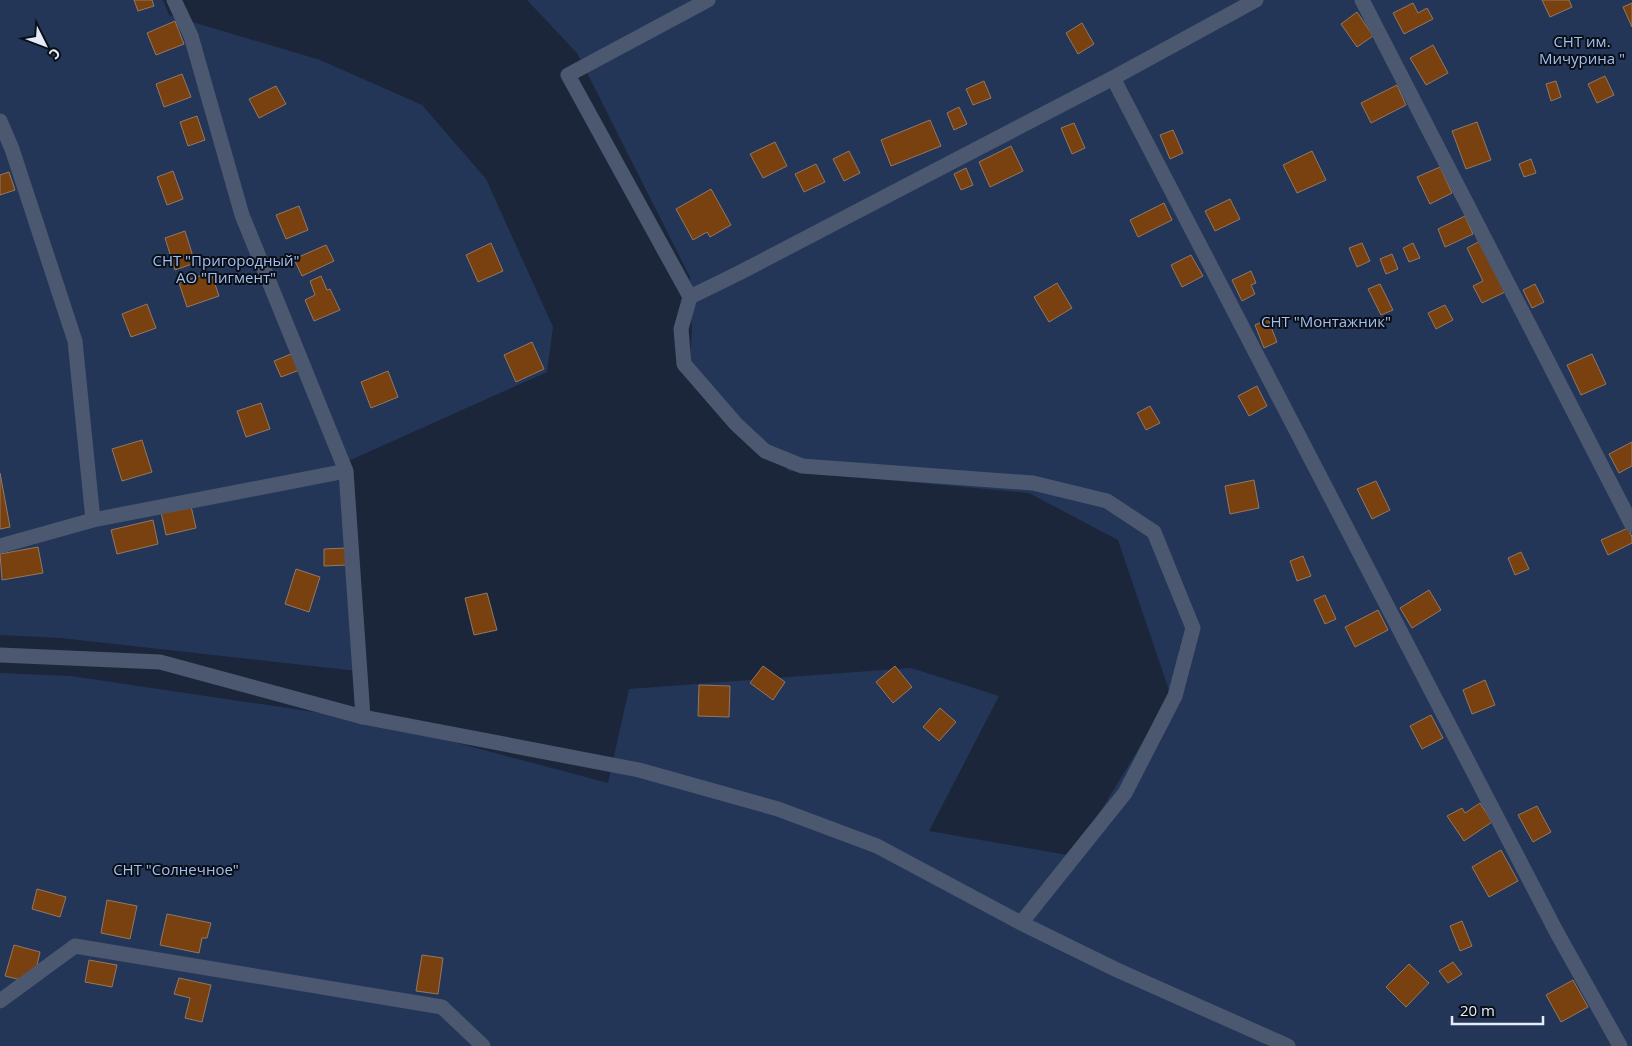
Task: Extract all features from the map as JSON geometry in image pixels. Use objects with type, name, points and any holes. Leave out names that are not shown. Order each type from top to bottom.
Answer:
[{"type":"street","points":[[174,0],[191,36],[242,215],[346,471],[363,717]]},
{"type":"street","points":[[708,0],[568,75],[690,297],[681,329],[684,364],[736,424],[764,452],[802,466],[1033,483],[1107,501],[1154,532],[1193,628],[1175,696],[1125,793],[1021,924]]},
{"type":"street","points":[[690,297],[1112,78],[1256,0]]},
{"type":"street","points":[[1362,0],[1632,526]]},
{"type":"street","points":[[1112,78],[1556,931],[1620,1046]]},
{"type":"street","points":[[0,120],[12,149],[75,341],[94,520]]},
{"type":"street","points":[[0,546],[94,520],[346,471]]},
{"type":"street","points":[[0,655],[160,662],[363,717],[639,770],[778,809],[877,846],[1021,924],[1117,970],[1288,1046]]},
{"type":"street","points":[[0,1001],[75,946],[442,1007],[483,1046]]},
{"type":"green space","name":"СНТ \"Пригородный\" АО \"Пигмент\"","points":[[0,0],[163,0],[169,15],[320,60],[422,105],[486,179],[553,327],[547,372],[346,462],[366,672],[61,638],[0,635]]},
{"type":"green space","points":[[527,0],[1632,0],[1632,1046],[0,1046],[0,673],[71,676],[375,721],[608,783],[629,689],[911,668],[999,696],[929,831],[1073,856],[1171,696],[1118,540],[1029,493],[789,471],[689,375],[692,330],[690,277],[577,53]]},
{"type":"building","points":[[134,0],[152,0],[154,6],[138,11]]},
{"type":"building","points":[[1542,0],[1569,0],[1572,7],[1550,17]]},
{"type":"building","points":[[1413,3],[1418,13],[1427,8],[1433,19],[1404,34],[1393,13]]},
{"type":"building","points":[[1632,3],[1632,27],[1623,7]]},
{"type":"building","points":[[1357,12],[1373,36],[1357,47],[1341,24]]},
{"type":"building","points":[[175,21],[184,44],[156,55],[147,33]]},
{"type":"building","points":[[1082,23],[1094,44],[1078,54],[1066,33]]},
{"type":"building","points":[[1433,45],[1448,73],[1426,85],[1410,58]]},
{"type":"building","points":[[182,74],[191,97],[164,107],[156,84]]},
{"type":"building","points":[[1605,76],[1614,95],[1597,103],[1588,84]]},
{"type":"building","points":[[984,81],[991,98],[973,105],[966,89]]},
{"type":"building","points":[[1556,81],[1561,97],[1551,101],[1546,84]]},
{"type":"building","points":[[1397,85],[1406,105],[1371,123],[1361,103]]},
{"type":"building","points":[[276,86],[286,104],[259,118],[249,99]]},
{"type":"building","points":[[959,107],[967,124],[954,130],[947,113]]},
{"type":"building","points":[[197,116],[205,140],[188,146],[180,122]]},
{"type":"building","points":[[930,120],[941,146],[891,166],[881,140]]},
{"type":"building","points":[[1477,122],[1491,160],[1466,169],[1452,131]]},
{"type":"building","points":[[1074,123],[1085,148],[1072,154],[1061,128]]},
{"type":"building","points":[[1173,130],[1183,153],[1170,159],[1160,135]]},
{"type":"building","points":[[775,142],[787,166],[763,178],[750,154]]},
{"type":"building","points":[[1011,146],[1023,171],[990,187],[979,162]]},
{"type":"building","points":[[849,151],[860,173],[844,181],[833,159]]},
{"type":"building","points":[[1312,151],[1326,180],[1297,193],[1283,165]]},
{"type":"building","points":[[1531,159],[1536,173],[1524,177],[1519,164]]},
{"type":"building","points":[[816,164],[825,182],[804,192],[795,174]]},
{"type":"building","points":[[1440,167],[1452,193],[1430,204],[1417,177]]},
{"type":"building","points":[[966,168],[973,185],[961,190],[954,174]]},
{"type":"building","points":[[173,171],[183,199],[167,205],[157,177]]},
{"type":"building","points":[[9,172],[15,190],[0,195],[0,175]]},
{"type":"building","points":[[711,189],[731,225],[710,237],[707,232],[693,240],[676,209]]},
{"type":"building","points":[[1230,199],[1240,219],[1215,231],[1205,211]]},
{"type":"building","points":[[1164,203],[1172,220],[1138,237],[1130,220]]},
{"type":"building","points":[[299,206],[308,230],[286,239],[276,215]]},
{"type":"building","points":[[1465,216],[1473,234],[1445,247],[1438,229]]},
{"type":"building","points":[[185,231],[195,263],[175,270],[165,238]]},
{"type":"building","points":[[1480,241],[1505,292],[1482,303],[1473,286],[1483,281],[1467,248]]},
{"type":"building","points":[[491,243],[503,271],[478,282],[466,255]]},
{"type":"building","points":[[1362,243],[1370,261],[1357,267],[1349,248]]},
{"type":"building","points":[[1413,243],[1420,258],[1409,262],[1403,248]]},
{"type":"building","points":[[326,245],[334,261],[302,276],[294,259]]},
{"type":"building","points":[[1392,254],[1398,269],[1386,274],[1380,259]]},
{"type":"building","points":[[1191,255],[1203,276],[1182,287],[1171,265]]},
{"type":"building","points":[[1251,271],[1256,283],[1251,285],[1255,294],[1242,301],[1232,280]]},
{"type":"building","points":[[211,272],[219,296],[187,307],[179,283]]},
{"type":"building","points":[[321,276],[327,290],[330,289],[340,310],[314,321],[305,300],[315,295],[310,281]]},
{"type":"building","points":[[1057,283],[1072,308],[1049,322],[1034,297]]},
{"type":"building","points":[[1380,284],[1393,310],[1381,315],[1368,289]]},
{"type":"building","points":[[1535,284],[1544,302],[1532,308],[1523,290]]},
{"type":"building","points":[[147,304],[156,328],[131,337],[122,314]]},
{"type":"building","points":[[1445,305],[1453,320],[1436,329],[1428,313]]},
{"type":"building","points":[[1268,319],[1277,342],[1264,348],[1255,325]]},
{"type":"building","points":[[532,342],[544,369],[516,382],[504,355]]},
{"type":"building","points":[[303,349],[310,366],[281,377],[274,361]]},
{"type":"building","points":[[1592,354],[1606,384],[1581,395],[1567,365]]},
{"type":"building","points":[[388,371],[398,397],[371,408],[361,382]]},
{"type":"building","points":[[1257,386],[1267,406],[1249,416],[1238,396]]},
{"type":"building","points":[[261,403],[270,429],[246,437],[237,411]]},
{"type":"building","points":[[1150,406],[1160,423],[1146,430],[1137,413]]},
{"type":"building","points":[[142,440],[152,472],[122,481],[112,449]]},
{"type":"building","points":[[1632,442],[1632,466],[1619,473],[1609,454]]},
{"type":"building","points":[[0,473],[10,527],[0,529]]},
{"type":"building","points":[[1254,480],[1259,508],[1230,514],[1225,486]]},
{"type":"building","points":[[1376,481],[1390,510],[1372,519],[1357,489]]},
{"type":"building","points":[[191,506],[196,528],[166,535],[161,512]]},
{"type":"building","points":[[153,520],[158,544],[117,554],[111,530]]},
{"type":"building","points":[[1628,528],[1632,537],[1632,543],[1608,555],[1601,540]]},
{"type":"building","points":[[38,547],[43,573],[2,580],[0,554]]},
{"type":"building","points":[[346,548],[347,565],[324,566],[324,549]]},
{"type":"building","points":[[1521,552],[1529,569],[1515,575],[1508,558]]},
{"type":"building","points":[[1303,556],[1311,576],[1297,581],[1290,561]]},
{"type":"building","points":[[296,569],[320,577],[309,612],[285,604]]},
{"type":"building","points":[[1429,590],[1441,610],[1412,628],[1400,608]]},
{"type":"building","points":[[487,593],[497,630],[474,635],[465,598]]},
{"type":"building","points":[[1325,595],[1336,619],[1325,624],[1314,600]]},
{"type":"building","points":[[1378,610],[1388,630],[1355,647],[1345,627]]},
{"type":"building","points":[[763,666],[785,682],[773,700],[750,683]]},
{"type":"building","points":[[895,666],[912,687],[893,703],[876,682]]},
{"type":"building","points":[[1485,680],[1495,705],[1472,714],[1463,690]]},
{"type":"building","points":[[699,685],[730,686],[729,717],[698,716]]},
{"type":"building","points":[[940,708],[956,722],[939,741],[923,727]]},
{"type":"building","points":[[1431,715],[1443,738],[1422,749],[1410,726]]},
{"type":"building","points":[[1480,803],[1492,822],[1464,841],[1447,816],[1462,808],[1465,813]]},
{"type":"building","points":[[1537,806],[1551,832],[1533,842],[1518,815]]},
{"type":"building","points":[[1501,850],[1518,881],[1489,897],[1472,867]]},
{"type":"building","points":[[37,889],[66,897],[60,917],[32,909]]},
{"type":"building","points":[[107,900],[137,906],[130,939],[101,933]]},
{"type":"building","points":[[167,914],[211,923],[207,938],[202,938],[199,953],[160,945]]},
{"type":"building","points":[[1462,921],[1472,946],[1460,951],[1450,926]]},
{"type":"building","points":[[14,945],[40,952],[33,983],[5,976]]},
{"type":"building","points":[[422,955],[443,958],[438,994],[416,991]]},
{"type":"building","points":[[89,960],[117,965],[112,987],[85,982]]},
{"type":"building","points":[[1453,962],[1462,974],[1448,983],[1439,971]]},
{"type":"building","points":[[1409,964],[1429,983],[1406,1007],[1386,987]]},
{"type":"building","points":[[179,978],[211,985],[202,1022],[185,1018],[190,998],[174,994]]},
{"type":"building","points":[[1573,980],[1588,1007],[1561,1022],[1546,995]]},
{"type":"park label","name":"СНТ им. Мичурина \"","points":[[1582,50]]},
{"type":"park label","name":"СНТ \"Монтажник\"","points":[[1326,321]]},
{"type":"park label","name":"СНТ \"Солнечное\"","points":[[176,869]]}]
